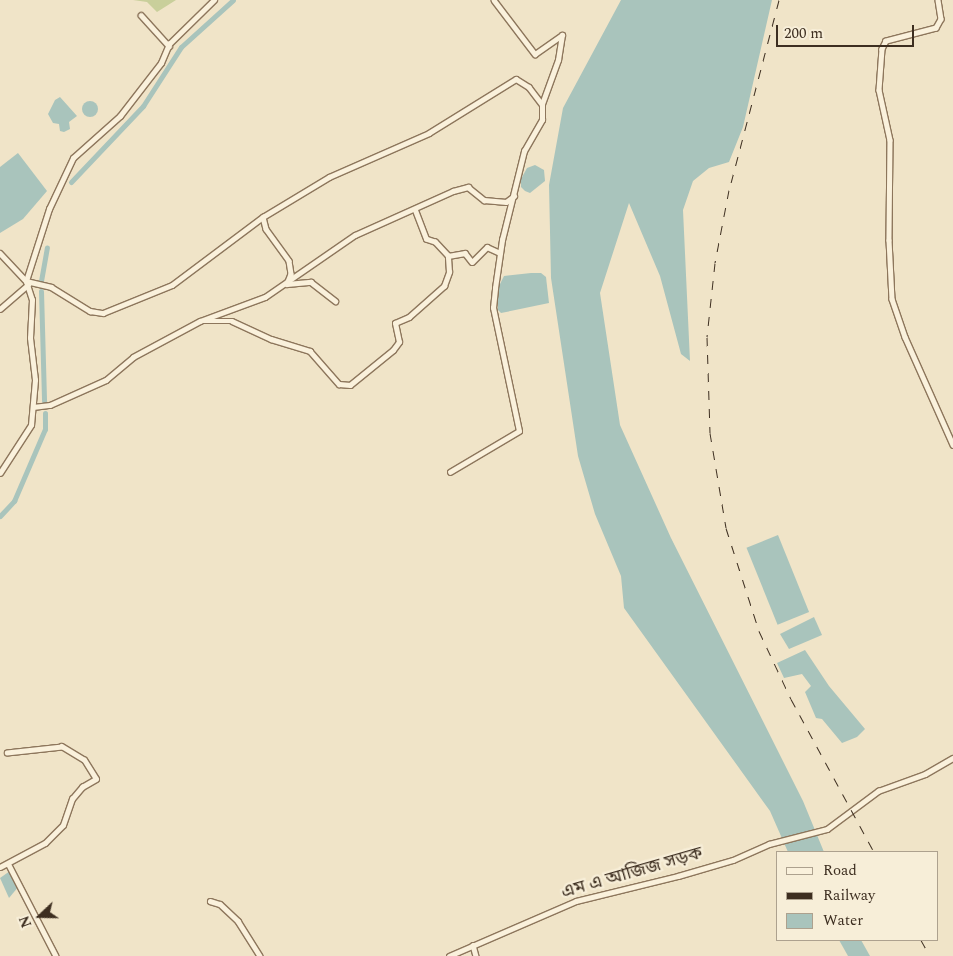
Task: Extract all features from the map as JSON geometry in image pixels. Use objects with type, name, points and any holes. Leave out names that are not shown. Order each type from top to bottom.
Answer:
[{"type":"street","points":[[0,308],[27,283],[48,209],[73,158],[120,116],[161,62],[169,46],[214,0]]},
{"type":"street","points":[[450,472],[519,431],[493,308],[500,253],[524,151],[542,120],[542,104],[558,60],[562,34],[535,54],[494,0]]},
{"type":"street","points":[[938,0],[941,19],[936,28],[886,41],[882,49],[879,90],[890,140],[889,240],[892,299],[905,337],[953,445]]},
{"type":"street","points":[[141,15],[169,46]]},
{"type":"street","points":[[27,283],[51,287],[90,311],[102,313],[172,285],[263,217],[329,177],[429,133],[516,79],[529,87],[542,104]]},
{"type":"street","points":[[33,407],[50,405],[106,380],[133,358],[200,321],[265,297],[287,284],[355,235],[468,187],[484,200],[506,202],[514,196]]},
{"type":"street","points":[[200,321],[232,321],[271,340],[310,351],[339,384],[350,385],[385,358],[399,342],[395,323],[409,317],[444,286],[449,272],[448,256],[435,242],[426,239],[415,210]]},
{"type":"street","points":[[263,217],[266,229],[289,261],[291,274],[287,284]]},
{"type":"street","points":[[448,256],[465,254],[472,262],[487,248],[500,253]]},
{"type":"street","points":[[0,253],[27,283],[32,300],[30,338],[35,380],[31,425],[0,473]]},
{"type":"street","points":[[287,284],[311,282],[335,301]]},
{"type":"street","points":[[0,867],[9,865],[45,843],[63,825],[72,799],[82,787],[96,780],[84,760],[62,747],[7,753]]},
{"type":"street","name":"এম এ আজিজ সড়ক","points":[[449,956],[576,901],[678,876],[769,844],[828,830],[878,791],[925,774],[953,758]]},
{"type":"street","points":[[9,865],[56,956]]},
{"type":"street","points":[[210,900],[220,904],[238,920],[260,956]]},
{"type":"street","points":[[473,945],[476,956]]},
{"type":"green space","points":[[133,0],[176,0],[157,12],[147,2]]},
{"type":"water","points":[[621,0],[772,0],[743,127],[729,162],[709,168],[693,181],[683,210],[690,361],[681,354],[660,276],[629,203],[600,293],[620,425],[671,538],[803,801],[824,851],[788,851],[770,811],[624,608],[621,576],[595,514],[578,456],[551,278],[549,185],[563,108]]},
{"type":"water","points":[[60,97],[77,116],[69,122],[70,129],[64,132],[60,131],[59,124],[53,123],[48,114],[55,100]]},
{"type":"water","points":[[90,101],[98,109],[90,117],[82,109]]},
{"type":"water","points":[[18,153],[47,191],[23,219],[0,233],[0,167]]},
{"type":"water","points":[[535,165],[544,170],[545,181],[530,193],[521,187],[521,179],[527,168]]},
{"type":"water","points":[[541,273],[546,277],[549,303],[501,313],[498,310],[497,290],[504,276]]},
{"type":"water","points":[[778,535],[809,612],[778,625],[746,548]]},
{"type":"water","points":[[814,617],[822,635],[789,649],[780,634]]},
{"type":"water","points":[[805,650],[829,686],[865,729],[857,737],[842,743],[822,719],[816,718],[805,692],[811,686],[802,674],[784,678],[777,663]]},
{"type":"water","points":[[10,871],[19,886],[9,898],[0,878]]},
{"type":"water","points":[[840,941],[862,941],[870,956],[848,956]]},
{"type":"waterway","points":[[71,182],[143,106],[181,47],[233,0]]},
{"type":"waterway","points":[[41,281],[47,248]]},
{"type":"waterway","points":[[41,291],[44,401]]},
{"type":"waterway","points":[[0,516],[14,501],[45,429],[45,413]]},
{"type":"railway","points":[[779,0],[729,190],[715,263],[707,337],[710,433],[726,528],[759,631],[791,699],[873,851]]},
{"type":"railway","points":[[922,941],[930,956]]}]
